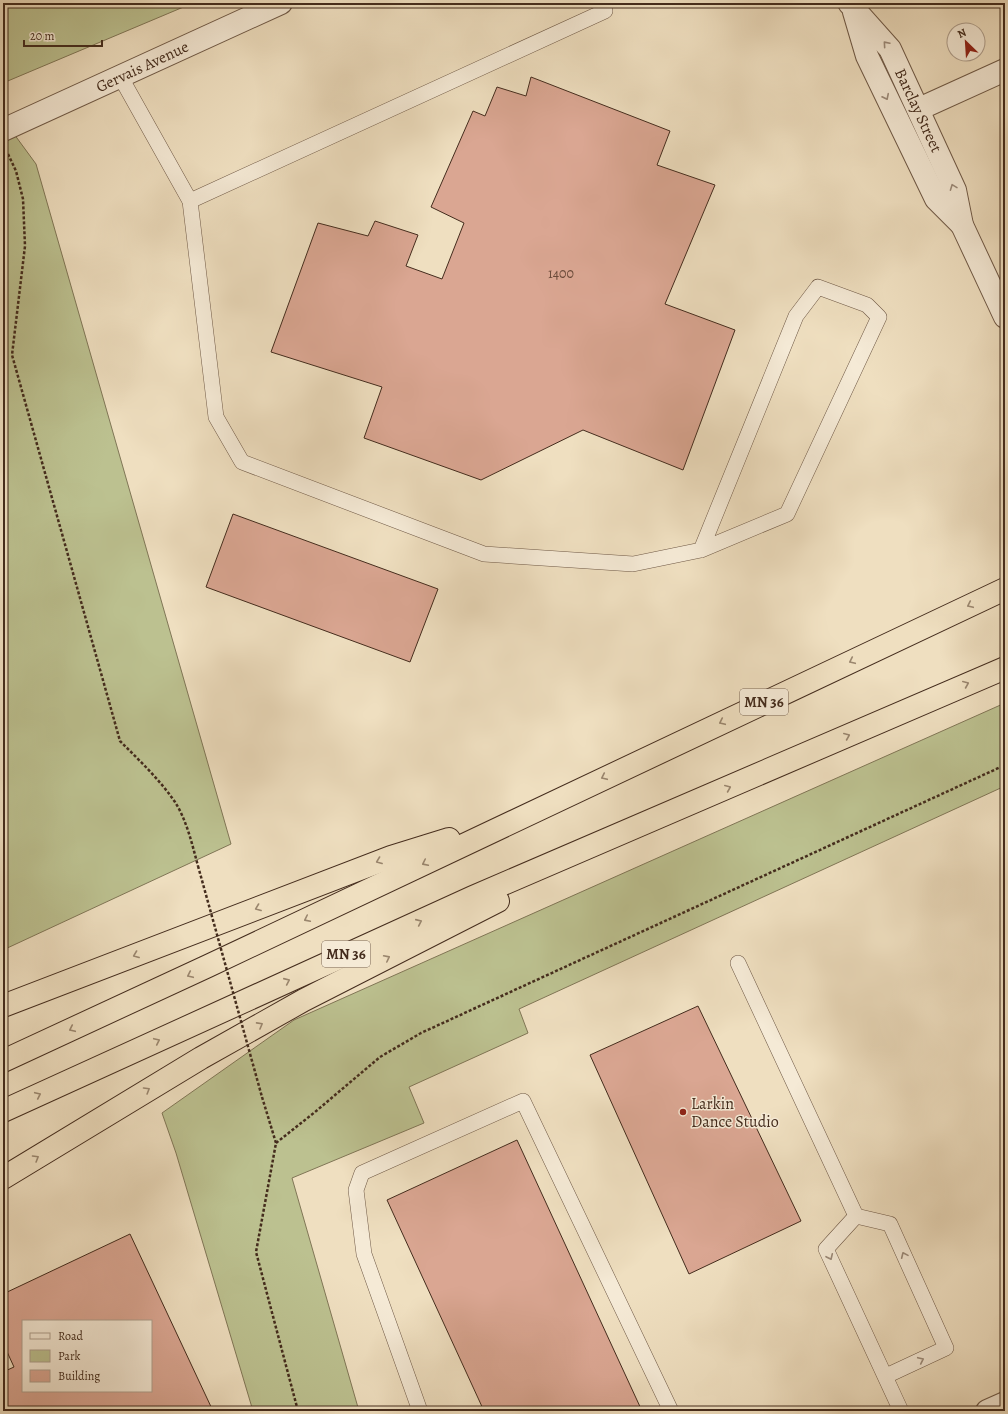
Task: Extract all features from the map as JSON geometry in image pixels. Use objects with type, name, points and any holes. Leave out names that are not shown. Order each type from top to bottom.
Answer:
[{"type":"highway","name":"MN 36","points":[[3,1061],[215,963],[1005,589]]},
{"type":"highway","name":"MN 36","points":[[3,1111],[459,904],[1005,668]]},
{"type":"highway","points":[[3,1178],[200,1058],[304,1000],[692,803]]},
{"type":"highway","points":[[3,1006],[391,857],[523,816]]},
{"type":"street","name":"Gervais Avenue","points":[[5,140],[120,76],[281,3]]},
{"type":"street","name":"Barclay Street","points":[[851,6],[890,49],[919,109],[955,190],[962,225],[1005,317]]},
{"type":"street","name":"Barclay Street","points":[[851,6],[867,56],[936,199],[962,225]]},
{"type":"street","points":[[919,109],[1005,70]]},
{"type":"street","points":[[987,1411],[1005,1403]]},
{"type":"lane","points":[[190,201],[605,11]]},
{"type":"lane","points":[[120,76],[190,201],[216,417],[242,462],[484,554],[633,564],[701,550],[787,514],[880,317],[867,305],[818,287],[796,316],[701,550]]},
{"type":"lane","points":[[738,963],[856,1216]]},
{"type":"lane","points":[[420,1411],[364,1254],[356,1190],[362,1173],[523,1101],[671,1411]]},
{"type":"lane","points":[[856,1216],[826,1249],[901,1411]]},
{"type":"lane","points":[[856,1216],[890,1224],[946,1348],[886,1376]]},
{"type":"path","points":[[5,140],[16,171],[23,199],[25,246],[12,355],[120,741],[176,803],[188,830],[262,1097],[276,1142],[256,1252],[298,1411]]},
{"type":"path","points":[[276,1142],[315,1112],[380,1057],[421,1033],[1005,765]]},
{"type":"green space","points":[[3,3],[193,3],[3,83]]},
{"type":"green space","points":[[3,119],[36,164],[231,844],[3,950]]},
{"type":"green space","points":[[1005,703],[1005,786],[519,1009],[528,1033],[409,1087],[424,1123],[292,1178],[359,1411],[253,1411],[176,1153],[162,1113],[294,1020]]},
{"type":"building","points":[[531,77],[670,131],[657,165],[715,185],[665,304],[735,330],[683,470],[583,430],[481,480],[364,438],[382,387],[271,352],[318,223],[368,236],[375,221],[418,235],[406,266],[442,279],[464,223],[431,207],[473,111],[485,116],[497,87],[526,96]]},
{"type":"building","points":[[233,514],[438,589],[410,662],[206,587]]},
{"type":"building","points":[[698,1006],[801,1221],[689,1274],[590,1055]]},
{"type":"building","points":[[517,1140],[642,1411],[484,1411],[387,1200]]},
{"type":"building","points":[[130,1234],[213,1411],[3,1411],[3,1372],[14,1367],[3,1343],[3,1294]]},
{"type":"place","name":"Larkin Dance Studio","points":[[683,1112]]}]
